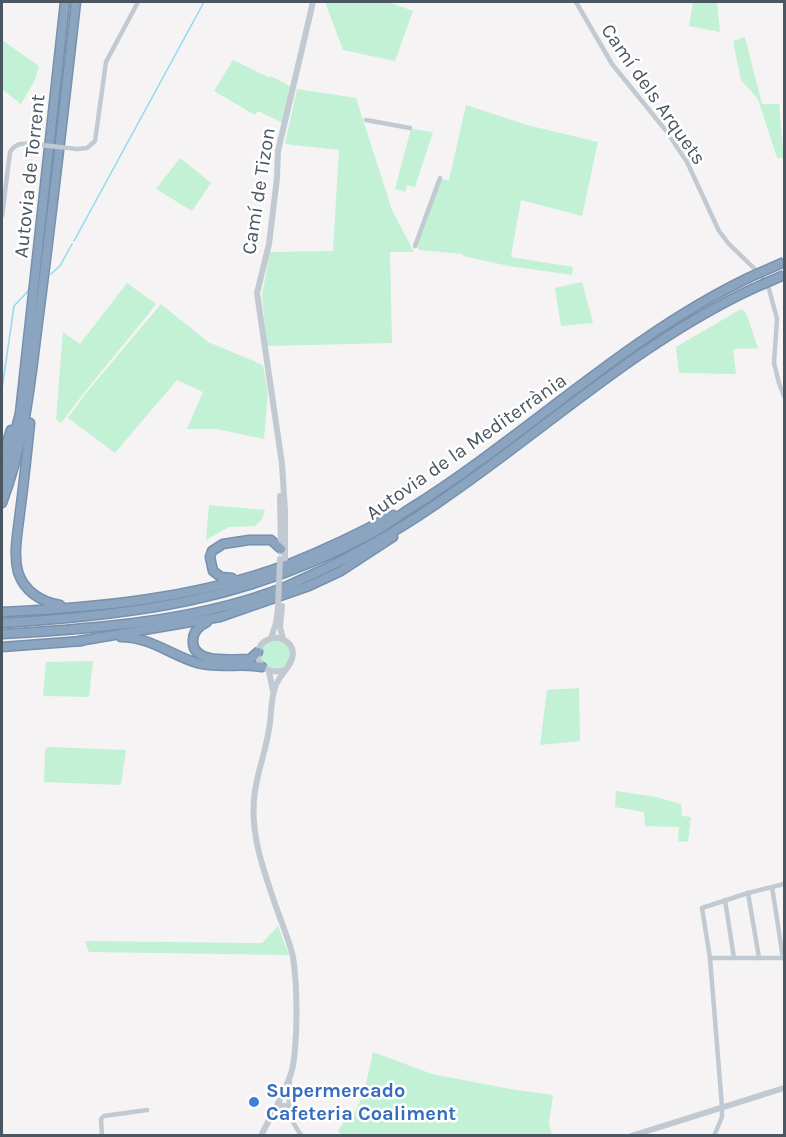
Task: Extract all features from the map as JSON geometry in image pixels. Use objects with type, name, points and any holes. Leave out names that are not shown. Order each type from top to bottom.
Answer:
[{"type":"highway","name":"Autovia de Torrent","points":[[26,353],[65,2]]},
{"type":"highway","name":"Autovia de Torrent","points":[[41,307],[76,2]]},
{"type":"highway","name":"Autovia de la Mediterrània","points":[[2,623],[141,610],[196,600],[245,588],[329,555],[370,535],[460,476],[628,349],[691,309],[748,278],[784,262]]},
{"type":"highway","name":"Autovia de la Mediterrània","points":[[2,634],[70,630],[143,621],[200,611],[286,586],[371,544],[434,506],[635,358],[688,324],[784,274]]},
{"type":"highway","points":[[2,503],[24,429],[41,307]]},
{"type":"highway","points":[[41,307],[42,319],[16,545],[18,570],[25,585],[44,601],[63,605],[81,605]]},
{"type":"highway","points":[[2,458],[15,416],[26,353]]},
{"type":"highway","points":[[2,483],[20,413],[26,353]]},
{"type":"highway","points":[[258,652],[250,660],[207,658],[198,654],[193,646],[192,637],[196,629],[204,623],[309,586],[341,571],[429,514],[434,506]]},
{"type":"highway","points":[[2,612],[180,594],[245,578],[305,557],[398,512],[407,511]]},
{"type":"highway","points":[[245,578],[227,579],[217,575],[210,562],[213,551],[223,544],[265,539],[275,543],[282,556]]},
{"type":"highway","points":[[79,641],[220,617]]},
{"type":"highway","points":[[2,647],[124,637],[146,641],[197,663],[251,665],[266,670]]},
{"type":"street","points":[[2,216],[10,152],[14,146],[20,143],[77,149],[87,148],[95,141],[105,62],[138,2]]},
{"type":"street","name":"Camí de Tizon","points":[[283,639],[280,627],[285,511],[282,464],[257,293],[269,244],[278,178],[278,151],[313,2]]},
{"type":"street","name":"Camí dels Arquets","points":[[576,2],[620,76],[667,132],[687,162],[719,231],[760,274],[769,289],[777,319],[774,363],[784,396]]},
{"type":"street","points":[[366,120],[410,128]]},
{"type":"street","points":[[415,246],[440,178]]},
{"type":"street","name":"Camí de Tizon","points":[[271,638],[280,606]]},
{"type":"street","points":[[273,691],[266,670],[258,660],[258,652],[262,643],[271,638],[283,639],[289,643],[293,652],[292,662],[273,691],[269,730],[253,808],[257,852],[292,955],[297,1003],[289,1113],[302,1136]]},
{"type":"street","points":[[266,670],[276,673],[285,670]]},
{"type":"street","points":[[714,1136],[722,1117],[722,1107],[710,958],[702,908],[784,884]]},
{"type":"street","points":[[710,958],[784,958],[772,887]]},
{"type":"street","points":[[748,893],[759,958]]},
{"type":"street","points":[[725,900],[734,958]]},
{"type":"street","points":[[261,1136],[292,1072]]},
{"type":"street","points":[[631,1136],[784,1088]]},
{"type":"street","points":[[270,1116],[279,1105],[289,1107]]},
{"type":"street","points":[[102,1136],[101,1119],[104,1116],[147,1110]]},
{"type":"green space","points":[[325,2],[388,2],[413,11],[395,61],[343,50]]},
{"type":"green space","points":[[693,2],[717,2],[720,32],[689,26]]},
{"type":"green space","points":[[745,37],[762,104],[779,104],[784,158],[777,158],[758,99],[741,80],[733,41]]},
{"type":"green space","points":[[2,40],[39,66],[35,80],[21,104],[2,89]]},
{"type":"green space","points":[[233,60],[291,87],[283,123],[258,111],[255,115],[214,91]]},
{"type":"green space","points":[[297,89],[356,98],[392,210],[414,252],[390,252],[392,343],[267,346],[262,295],[270,252],[333,251],[339,150],[285,144]]},
{"type":"green space","points":[[466,105],[527,125],[598,142],[582,216],[521,200],[511,257],[573,267],[572,275],[509,266],[463,256],[463,254],[419,250],[417,246],[441,179],[449,180]]},
{"type":"green space","points":[[411,129],[433,132],[415,187],[407,185],[405,192],[395,189]]},
{"type":"green space","points":[[180,158],[211,183],[192,211],[156,189]]},
{"type":"green space","points":[[582,282],[593,323],[561,326],[555,288]]},
{"type":"green space","points":[[127,283],[156,304],[61,423],[56,419],[63,332],[80,344]]},
{"type":"green space","points":[[161,304],[208,342],[263,365],[268,393],[264,439],[217,429],[187,429],[203,392],[177,380],[115,453],[68,418],[86,393]]},
{"type":"green space","points":[[741,309],[746,313],[758,348],[733,349],[736,374],[679,373],[676,347]]},
{"type":"green space","points":[[209,505],[265,510],[262,519],[255,526],[229,527],[206,540]]},
{"type":"green space","points":[[276,640],[282,641],[290,649],[290,661],[282,669],[276,670],[270,669],[262,661],[261,655],[262,649],[270,641]]},
{"type":"green space","points":[[93,661],[89,697],[43,696],[46,662]]},
{"type":"green space","points":[[579,688],[580,741],[540,745],[547,690]]},
{"type":"green space","points":[[48,747],[126,750],[121,785],[44,782],[45,750]]},
{"type":"green space","points":[[616,791],[656,797],[681,804],[682,816],[691,817],[688,842],[678,841],[679,827],[645,826],[644,812],[615,807]]},
{"type":"green space","points":[[278,926],[289,955],[89,952],[85,941],[262,943]]},
{"type":"green space","points":[[373,1052],[432,1074],[553,1095],[549,1123],[552,1135],[343,1135],[338,1132],[343,1123],[340,1119],[354,1114],[364,1093]]},
{"type":"waterway","points":[[74,241],[204,2]]},
{"type":"waterway","points":[[51,274],[60,266],[72,244]]},
{"type":"waterway","points":[[2,389],[14,306],[28,291]]},
{"type":"place","name":"Supermercado Cafeteria Coaliment","points":[[254,1102]]}]
